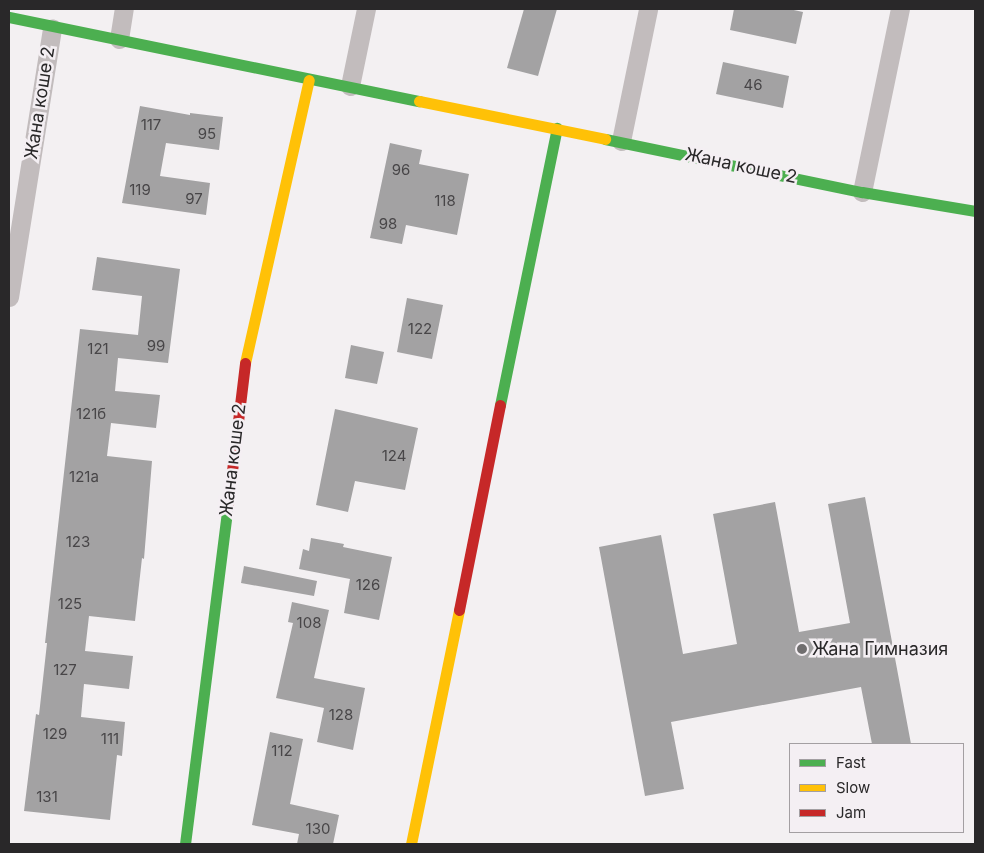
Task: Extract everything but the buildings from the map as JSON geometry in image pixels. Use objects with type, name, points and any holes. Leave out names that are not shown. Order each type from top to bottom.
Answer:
[{"type":"street","points":[[118,38],[124,9]]},
{"type":"street","points":[[350,86],[366,9]]},
{"type":"street","points":[[621,141],[648,9]]},
{"type":"street","points":[[862,192],[900,9]]},
{"type":"street","name":"Жана коше 2","points":[[9,18],[52,28],[118,38],[310,80],[350,86],[557,128],[862,192],[975,211]]},
{"type":"street","name":"Жана коше 2","points":[[9,297],[52,28]]},
{"type":"street","name":"Жана коше 2","points":[[185,844],[247,349],[310,80]]},
{"type":"street","points":[[411,844],[557,128]]},
{"type":"traffic: fast","points":[[9,17],[419,101]]},
{"type":"traffic: fast","points":[[500,405],[557,128]]},
{"type":"traffic: fast","points":[[605,139],[862,192],[975,211]]},
{"type":"traffic: fast","points":[[185,844],[228,504]]},
{"type":"traffic: slow","points":[[245,363],[309,80]]},
{"type":"traffic: slow","points":[[419,101],[605,139]]},
{"type":"traffic: slow","points":[[411,844],[459,610]]},
{"type":"traffic: jam","points":[[228,504],[245,363]]},
{"type":"traffic: jam","points":[[459,610],[500,405]]},
{"type":"place","name":"Жана Гимназия","points":[[802,649]]}]
